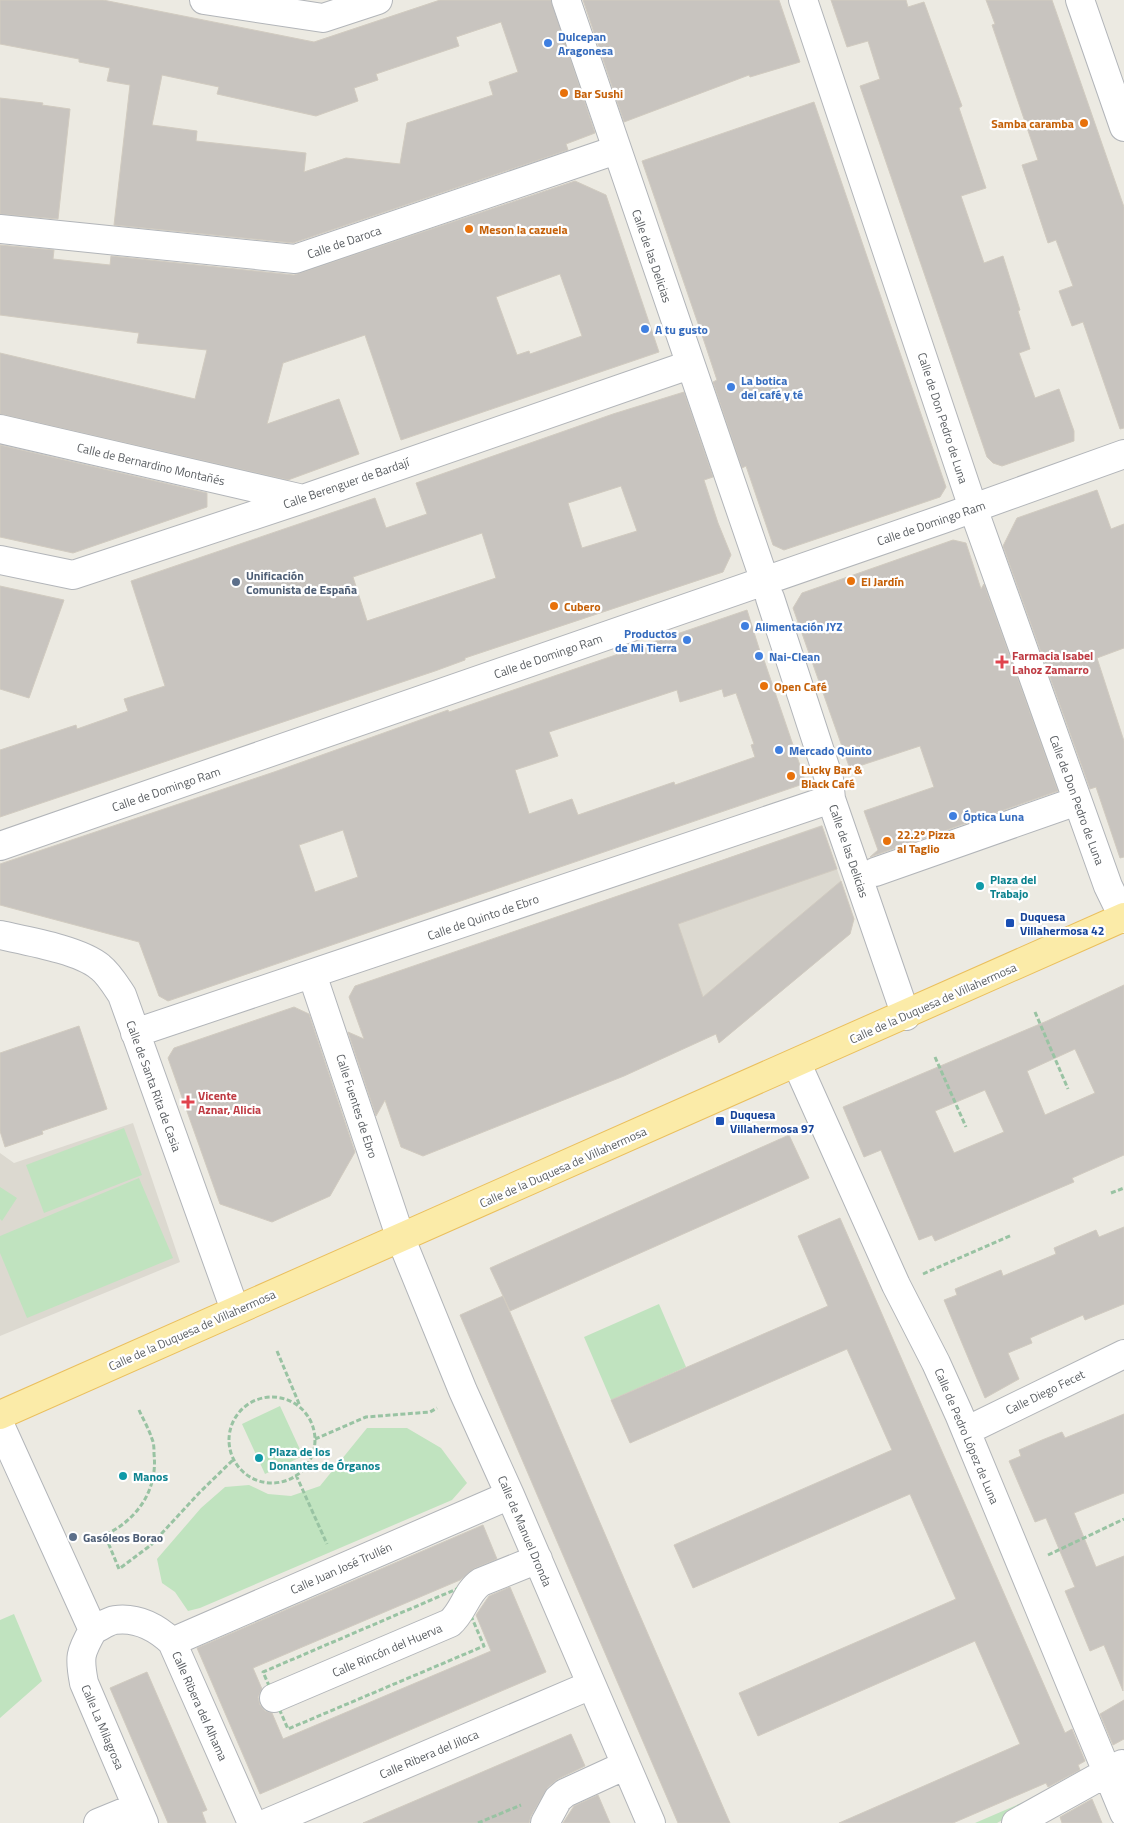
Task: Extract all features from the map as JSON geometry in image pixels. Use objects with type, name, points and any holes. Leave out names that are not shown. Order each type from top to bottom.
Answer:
[{"type":"main road","name":"Calle de la Duquesa de Villahermosa","points":[[0,1415],[1124,918]]},
{"type":"street","points":[[204,0],[323,18],[378,0]]},
{"type":"street","name":"Calle de las Delicias","points":[[566,0],[760,568]]},
{"type":"street","name":"Calle de Don Pedro de Luna","points":[[803,0],[973,508],[1108,886],[1124,918]]},
{"type":"street","points":[[1080,0],[1124,127]]},
{"type":"street","name":"Calle de Daroca","points":[[0,229],[295,259],[616,150]]},
{"type":"street","name":"Calle Berenguer de Bardají","points":[[0,560],[73,576],[303,499],[690,365]]},
{"type":"street","name":"Calle de Bernardino Montañés","points":[[0,429],[303,499]]},
{"type":"street","name":"Calle de Domingo Ram","points":[[0,846],[1124,454]]},
{"type":"street","name":"Calle de las Delicias","points":[[770,598],[829,779],[830,799],[906,1016]]},
{"type":"street","name":"Calle de Quinto de Ebro","points":[[135,1033],[830,799]]},
{"type":"street","points":[[875,872],[1077,801]]},
{"type":"street","name":"Calle de Santa Rita de Casia","points":[[0,935],[76,954],[100,967],[122,995],[235,1310]]},
{"type":"street","name":"Calle Fuentes de Ebro","points":[[312,974],[401,1239]]},
{"type":"street","name":"Calle de Pedro López de Luna","points":[[797,1064],[896,1285],[936,1363],[1022,1568],[1115,1768],[1124,1814]]},
{"type":"street","name":"Calle de Manuel Dronda","points":[[401,1239],[463,1392],[510,1494],[651,1823]]},
{"type":"street","name":"Calle Diego Fecet","points":[[966,1431],[1124,1354]]},
{"type":"street","points":[[0,1425],[93,1630]]},
{"type":"street","name":"Calle Juan José Trullén","points":[[172,1642],[510,1494]]},
{"type":"street","name":"Calle Rincón del Huerva","points":[[274,1698],[450,1623],[458,1616],[473,1587],[538,1559]]},
{"type":"street","name":"Calle Ribera del Alhama","points":[[93,1630],[114,1620],[144,1622],[158,1630],[172,1642],[252,1823]]},
{"type":"street","name":"Calle La Milagrosa","points":[[93,1630],[82,1650],[80,1665],[84,1683],[140,1815]]},
{"type":"street","name":"Calle Ribera del Jiloca","points":[[267,1823],[592,1685]]},
{"type":"street","points":[[545,1823],[558,1799],[565,1793],[626,1765]]},
{"type":"street","points":[[1016,1823],[1115,1768]]},
{"type":"street","points":[[98,1823],[140,1815]]},
{"type":"path","points":[[1035,1012],[1068,1089]]},
{"type":"path","points":[[935,1057],[966,1126]]},
{"type":"path","points":[[1112,1193],[1124,1188]]},
{"type":"path","points":[[896,1285],[1012,1235]]},
{"type":"path","points":[[277,1351],[301,1408],[311,1422],[315,1439],[314,1449],[304,1468],[296,1475],[285,1480],[261,1481],[241,1469],[234,1459],[230,1447],[230,1433],[234,1421],[241,1410],[252,1402],[265,1398],[291,1401],[301,1408]]},
{"type":"path","points":[[315,1439],[366,1417],[430,1412],[437,1408]]},
{"type":"path","points":[[139,1410],[153,1440],[156,1465],[151,1490],[138,1511],[120,1528],[105,1535],[119,1570],[151,1545],[200,1492],[234,1459]]},
{"type":"path","points":[[296,1475],[338,1570]]},
{"type":"path","points":[[1022,1568],[1124,1519]]},
{"type":"shaded area","points":[[822,825],[854,919],[850,934],[719,1043],[692,965],[680,969],[651,885]]},
{"type":"shaded area","points":[[133,1123],[180,1262],[0,1336],[0,1153],[14,1163]]},
{"type":"green space","points":[[124,1128],[142,1175],[44,1213],[26,1165]]},
{"type":"green space","points":[[139,1178],[173,1258],[27,1318],[0,1253],[0,1236]]},
{"type":"green space","points":[[0,1187],[17,1198],[2,1221],[0,1219]]},
{"type":"green space","points":[[659,1304],[686,1367],[611,1400],[584,1337]]},
{"type":"green space","points":[[280,1406],[303,1456],[265,1474],[242,1424]]},
{"type":"green space","points":[[367,1428],[407,1428],[441,1448],[467,1483],[452,1500],[200,1608],[188,1611],[175,1592],[162,1583],[157,1559],[201,1508],[225,1487],[249,1485],[268,1494],[291,1496],[320,1486]]},
{"type":"green space","points":[[14,1614],[42,1681],[0,1718],[0,1620]]},
{"type":"green space","points":[[1042,1794],[1043,1797],[997,1823],[975,1823]]},
{"type":"building","points":[[0,0],[103,0],[314,42],[440,0],[551,0],[595,133],[566,144],[568,150],[293,243],[114,225],[130,85],[107,81],[110,68],[79,62],[79,59],[0,44]],"holes":[[[501,22],[518,72],[489,82],[493,95],[407,123],[400,164],[346,158],[304,172],[306,153],[196,141],[197,131],[152,125],[162,75],[219,87],[217,94],[316,116],[358,101],[354,88],[378,80],[376,74],[459,46],[456,37]]]},
{"type":"building","points":[[583,0],[779,0],[800,62],[750,77],[749,75],[624,122]]},
{"type":"building","points":[[831,0],[906,0],[908,7],[924,2],[962,106],[959,108],[986,188],[961,196],[984,263],[1003,256],[1030,349],[1019,353],[1035,398],[1059,389],[1074,431],[1074,441],[1002,466],[993,463],[987,457],[860,86],[880,79],[868,41],[847,47]]},
{"type":"building","points":[[986,0],[1052,0],[1124,207],[1124,428],[1120,429],[1083,322],[1072,326],[1059,291],[1073,286],[1056,240],[1048,243],[1022,165],[1038,160],[992,25],[995,24]]},
{"type":"building","points":[[0,98],[43,103],[42,105],[70,109],[58,219],[0,214]]},
{"type":"building","points":[[814,102],[946,487],[940,497],[784,550],[773,545],[746,466],[742,468],[713,382],[717,380],[642,161]]},
{"type":"building","points":[[575,181],[606,195],[659,352],[401,440],[365,335],[283,363],[267,424],[339,399],[359,454],[288,480],[0,414],[0,353],[195,399],[207,350],[137,343],[139,333],[0,315],[0,245],[54,250],[53,259],[110,265],[111,256],[294,275]],"holes":[[[560,274],[582,336],[530,354],[529,351],[517,355],[496,297]]]},
{"type":"building","points":[[684,392],[713,477],[704,480],[731,555],[723,572],[0,817],[0,750],[76,725],[77,729],[128,711],[124,699],[165,686],[131,581],[375,498],[386,528],[427,514],[416,483],[613,414]],"holes":[[[621,486],[637,531],[582,548],[568,503]],[[482,533],[496,578],[367,621],[353,577]]]},
{"type":"building","points":[[0,445],[207,493],[207,507],[73,553],[0,537]]},
{"type":"building","points":[[1097,490],[1111,529],[1124,524],[1124,648],[1097,658],[1124,741],[1124,857],[1120,858],[1096,787],[1090,789],[1003,546],[1017,518]]},
{"type":"building","points":[[953,540],[966,543],[981,589],[984,584],[1058,791],[870,857],[878,850],[864,811],[934,787],[920,746],[850,769],[793,608],[802,593]]},
{"type":"building","points":[[0,586],[64,600],[29,698],[0,689]]},
{"type":"building","points":[[747,610],[806,783],[168,1001],[159,996],[139,942],[0,905],[0,864],[274,772],[448,710],[449,712]],"holes":[[[722,689],[724,697],[736,693],[754,744],[751,745],[755,757],[675,785],[674,782],[578,815],[572,799],[529,814],[515,770],[558,756],[549,732],[677,690],[680,702]],[[343,830],[358,877],[315,892],[299,845]]]},
{"type":"building","points":[[822,826],[837,869],[678,924],[703,997],[841,881],[854,919],[850,934],[719,1043],[716,1034],[624,1076],[423,1156],[401,1147],[385,1100],[376,1116],[348,1032],[364,1039],[349,997],[355,986]]},
{"type":"building","points":[[1124,985],[1124,1155],[1072,1178],[1074,1182],[935,1241],[932,1235],[919,1240],[881,1150],[864,1157],[843,1107],[1047,1021]],"holes":[[[1075,1049],[1095,1093],[1045,1115],[1027,1071]],[[985,1090],[1004,1132],[954,1153],[935,1111]]]},
{"type":"building","points":[[294,1007],[309,1014],[355,1152],[330,1196],[272,1222],[220,1204],[168,1058],[174,1048]]},
{"type":"building","points":[[79,1026],[107,1109],[42,1131],[43,1134],[5,1147],[0,1131],[0,1053]]},
{"type":"building","points":[[789,1135],[809,1178],[510,1311],[490,1268]]},
{"type":"building","points":[[840,1218],[1065,1733],[1072,1729],[1085,1761],[1078,1765],[1080,1770],[1048,1787],[1046,1783],[953,1823],[839,1823],[1020,1744],[975,1641],[758,1736],[739,1693],[956,1599],[910,1494],[693,1588],[674,1545],[892,1450],[847,1349],[630,1443],[611,1400],[828,1306],[798,1236]]},
{"type":"building","points":[[1124,1227],[1124,1304],[1085,1320],[1083,1315],[1030,1338],[1032,1343],[1008,1353],[1019,1379],[985,1398],[944,1300],[957,1295],[955,1289],[1001,1270],[1003,1276],[1056,1254],[1054,1248],[1096,1230],[1099,1237]]},
{"type":"building","points":[[503,1296],[730,1823],[678,1823],[460,1315]]},
{"type":"building","points":[[1124,1414],[1124,1493],[1074,1513],[1096,1567],[1124,1556],[1123,1691],[1104,1645],[1090,1651],[1065,1591],[1075,1587],[1046,1518],[1035,1522],[1009,1461],[1021,1456],[1019,1450],[1042,1440],[1062,1432],[1065,1438]]},
{"type":"building","points":[[483,1525],[497,1559],[475,1568],[460,1580],[253,1668],[262,1689],[258,1697],[260,1705],[265,1711],[272,1713],[283,1739],[491,1651],[476,1615],[489,1596],[510,1587],[546,1672],[260,1794],[197,1648]]},
{"type":"building","points":[[147,1672],[207,1810],[202,1812],[206,1823],[168,1823],[110,1688]]},
{"type":"building","points":[[1124,1700],[1124,1739],[1113,1745],[1100,1714]]},
{"type":"building","points":[[571,1734],[585,1766],[558,1779],[548,1787],[529,1823],[363,1823]]},
{"type":"building","points":[[598,1795],[610,1823],[563,1823],[574,1806]]},
{"type":"building","points":[[1092,1799],[1102,1823],[1062,1823],[1060,1817]]},
{"type":"place","name":"Dulcepan Aragonesa","points":[[548,43]]},
{"type":"place","name":"Bar Sushi","points":[[564,93]]},
{"type":"place","name":"Samba caramba","points":[[1084,123]]},
{"type":"place","name":"Meson la cazuela","points":[[469,229]]},
{"type":"place","name":"A tu gusto","points":[[645,329]]},
{"type":"place","name":"La botica del café y té","points":[[731,387]]},
{"type":"place","name":"El Jardín","points":[[851,581]]},
{"type":"place","name":"Unificación Comunista de España","points":[[236,582]]},
{"type":"place","name":"Cubero","points":[[554,606]]},
{"type":"place","name":"Alimentación JYZ","points":[[745,626]]},
{"type":"place","name":"Productos de Mi Tierra","points":[[687,640]]},
{"type":"place","name":"Nai-Clean","points":[[759,656]]},
{"type":"place","name":"Farmacia Isabel Lahoz Zamarro","points":[[1002,662]]},
{"type":"place","name":"Open Café","points":[[764,686]]},
{"type":"place","name":"Mercado Quinto","points":[[779,750]]},
{"type":"place","name":"Lucky Bar & Black Café","points":[[791,776]]},
{"type":"place","name":"Óptica Luna","points":[[953,816]]},
{"type":"place","name":"22.2º Pizza al Taglio","points":[[887,841]]},
{"type":"place","name":"Plaza del Trabajo","points":[[980,886]]},
{"type":"place","name":"Duquesa Villahermosa 42","points":[[1010,923]]},
{"type":"place","name":"Vicente Aznar, Alicia","points":[[188,1102]]},
{"type":"place","name":"Duquesa Villahermosa 97","points":[[720,1121]]},
{"type":"place","name":"Plaza de los Donantes de Órganos","points":[[259,1458]]},
{"type":"place","name":"Manos","points":[[123,1476]]},
{"type":"place","name":"Gasóleos Borao","points":[[73,1537]]}]
